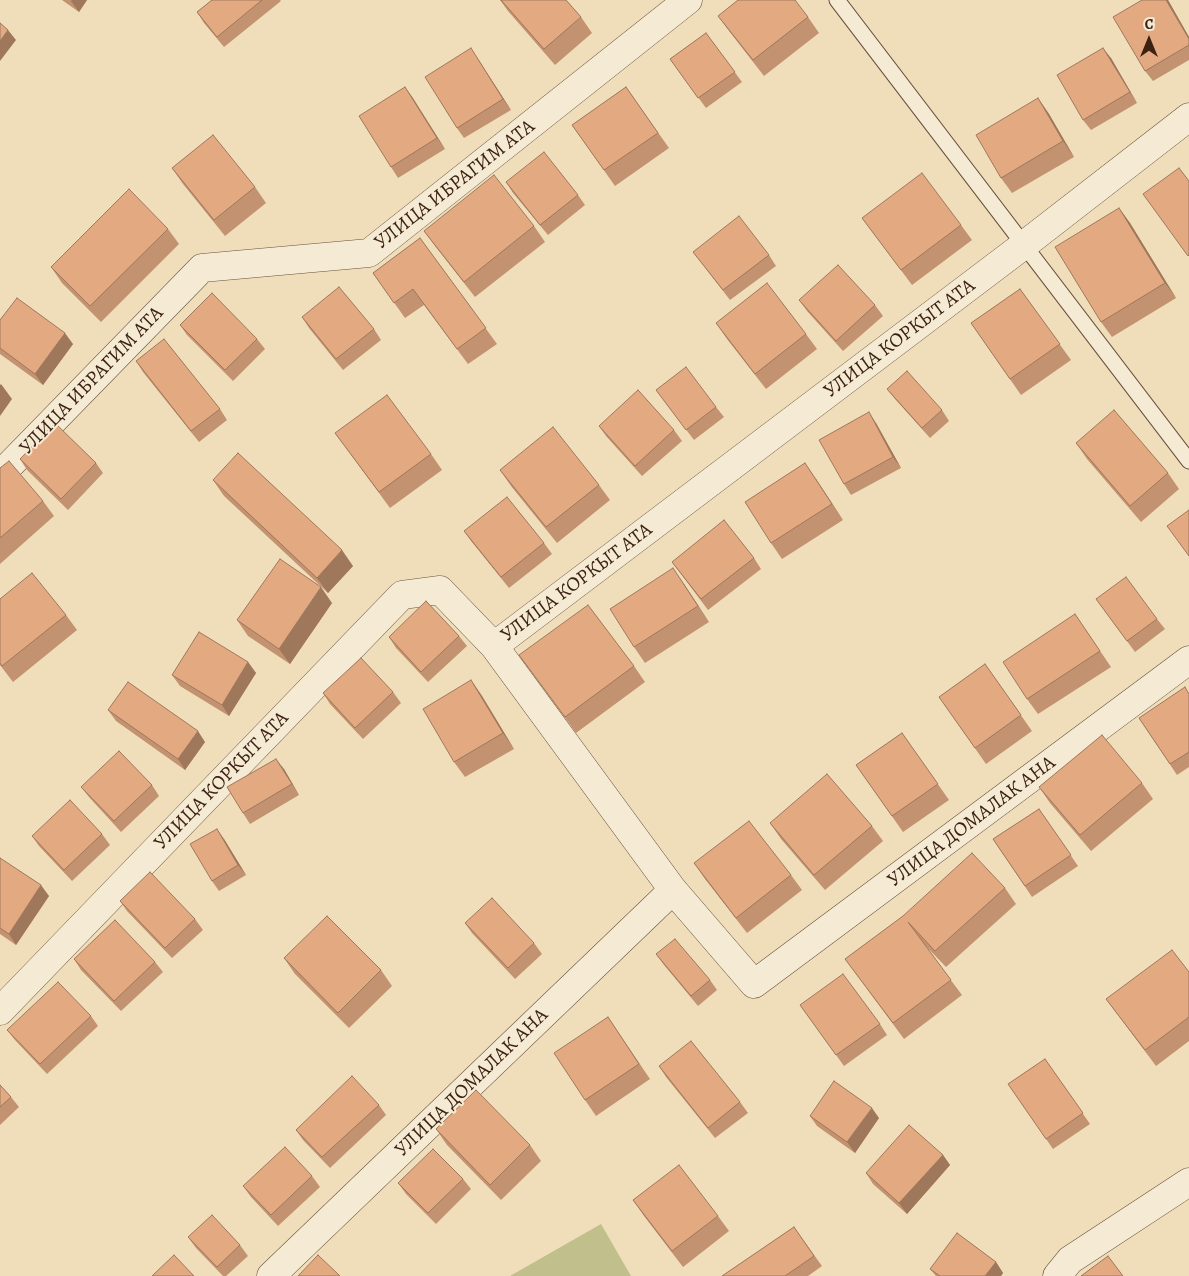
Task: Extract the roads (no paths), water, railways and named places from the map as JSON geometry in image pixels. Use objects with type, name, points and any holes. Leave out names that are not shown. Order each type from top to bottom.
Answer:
[{"type":"street","name":"УЛИЦА ИБРАГИМ АТА","points":[[0,475],[202,268],[369,253],[688,0]]},
{"type":"street","name":"УЛИЦА КОРКЫТ АТА","points":[[0,1011],[402,595],[440,590],[494,646],[1024,245],[1189,117]]},
{"type":"street","points":[[494,646],[672,890]]},
{"type":"street","name":"УЛИЦА ДОМАЛАК АНА","points":[[271,1276],[672,890],[754,984],[1189,660]]},
{"type":"street","points":[[1057,1276],[1070,1260],[1189,1182]]},
{"type":"lane","points":[[837,0],[1189,461]]}]
